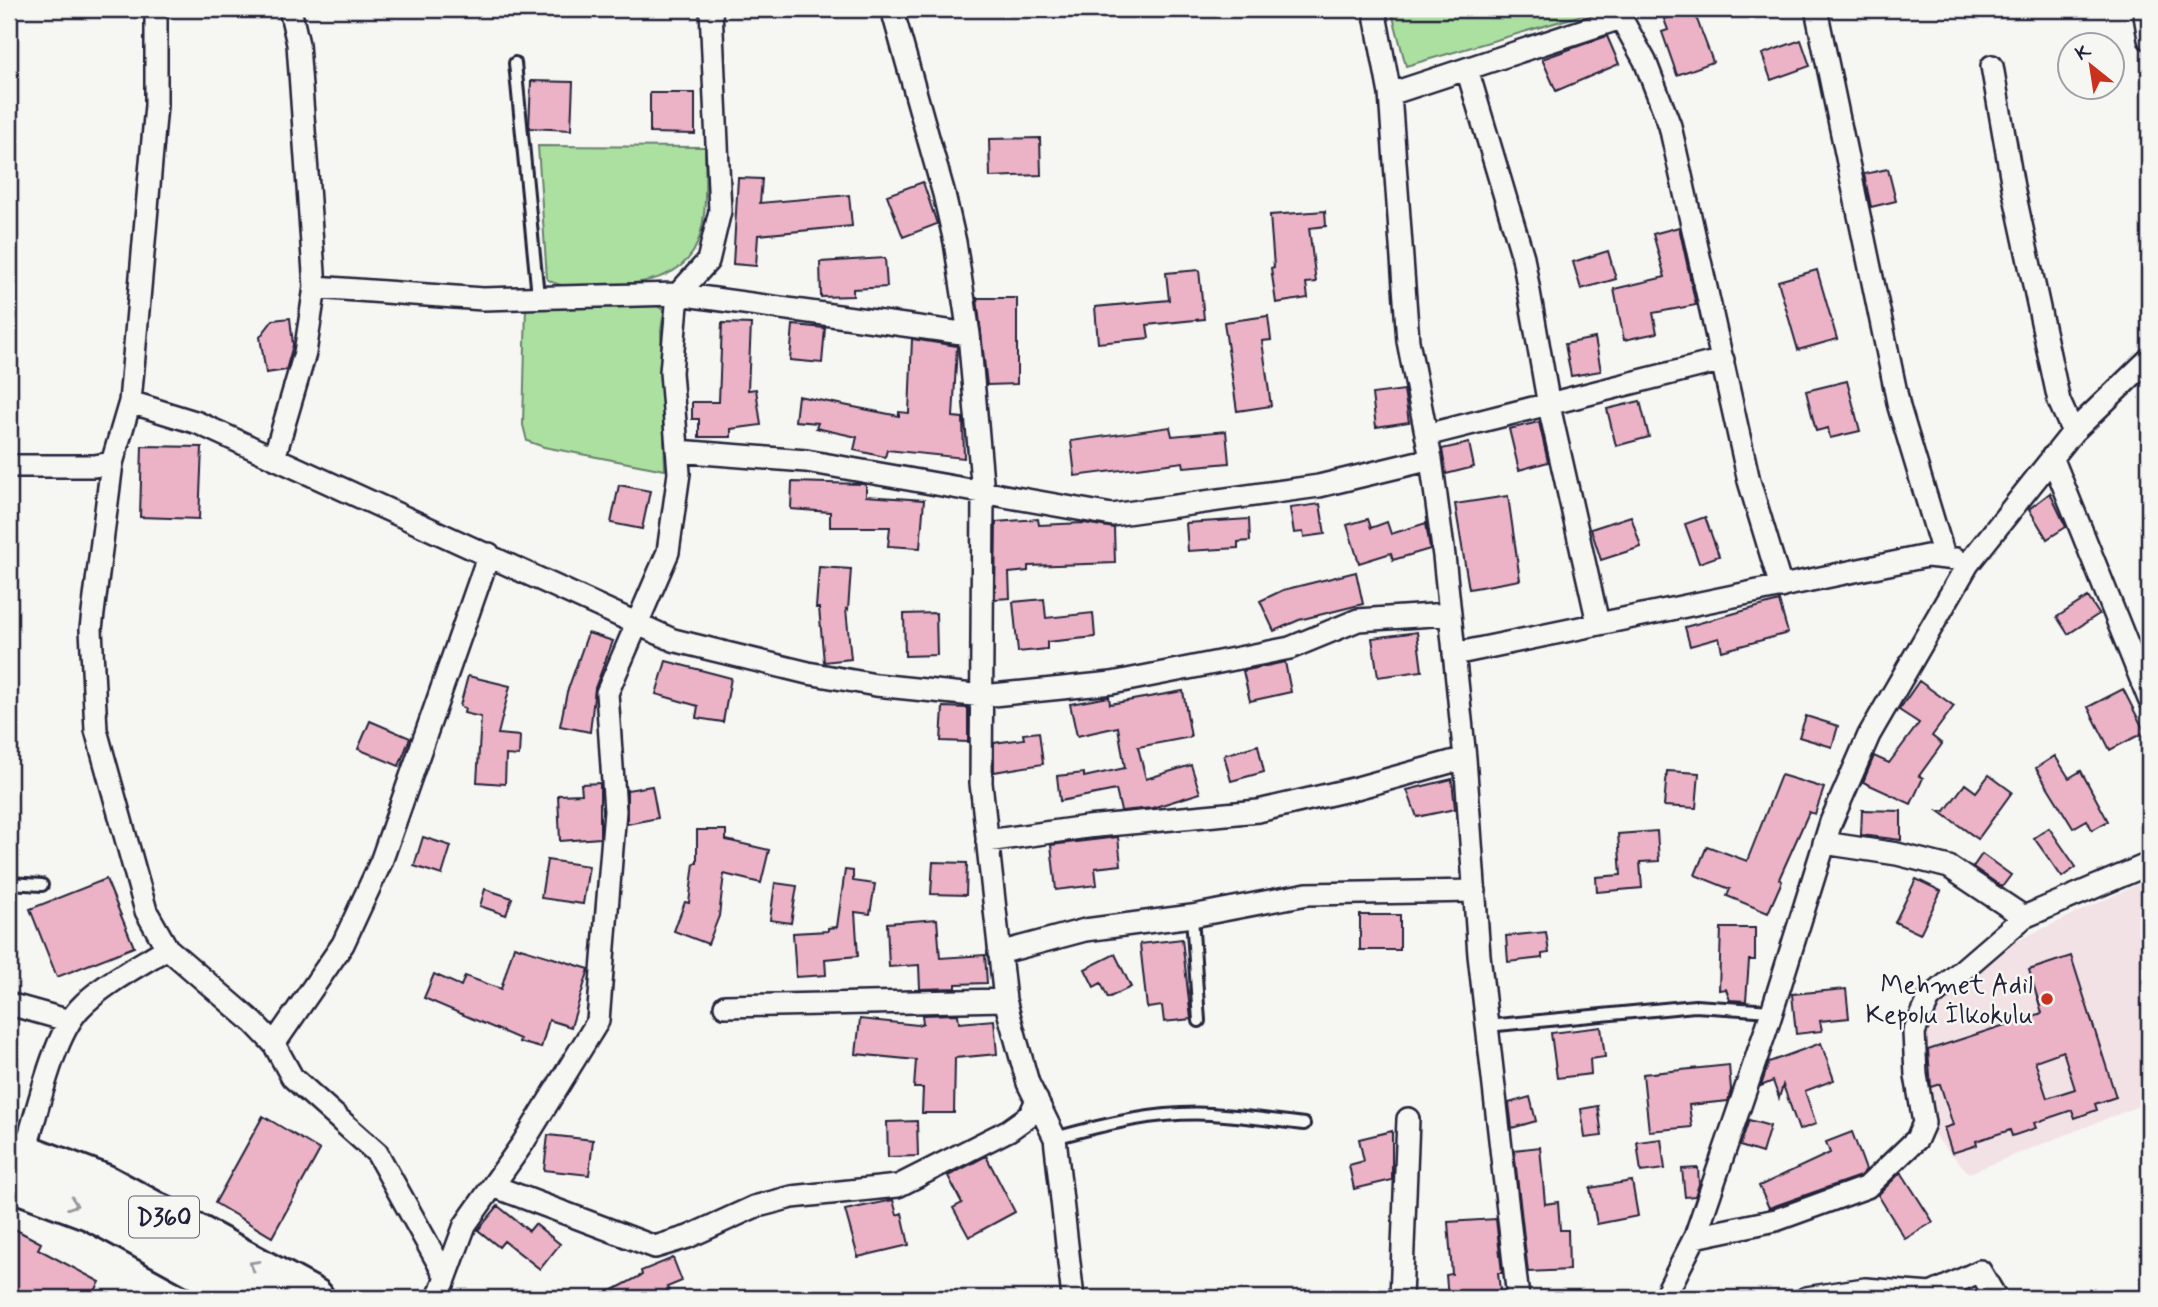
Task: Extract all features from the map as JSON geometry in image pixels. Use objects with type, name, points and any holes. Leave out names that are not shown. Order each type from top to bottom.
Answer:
[{"type":"highway","name":"D360","points":[[14,1161],[92,1211],[245,1297]]},
{"type":"highway","name":"D360","points":[[14,1161],[104,1184],[314,1298]]},
{"type":"street","points":[[156,9],[156,105],[130,402],[112,463],[92,629],[96,730],[146,911],[167,948],[274,1044],[292,1077],[377,1153],[445,1275]]},
{"type":"street","points":[[274,458],[305,353],[315,286],[298,44],[290,9]]},
{"type":"street","points":[[438,1298],[465,1225],[523,1143],[598,1021],[615,811],[607,693],[635,622],[668,552],[679,473],[671,372],[678,294],[708,261],[720,211],[711,9]]},
{"type":"street","points":[[892,9],[956,242],[969,334],[983,493],[981,783],[999,953],[1013,1036],[1037,1100],[1055,1138],[1073,1298]]},
{"type":"street","points":[[1374,9],[1390,94],[1408,341],[1431,459],[1454,654],[1487,1026],[1518,1298]]},
{"type":"street","points":[[1816,9],[1899,407],[1944,556]]},
{"type":"street","points":[[1390,94],[1467,69],[1616,13],[1645,61],[1670,126],[1749,481],[1781,587]]},
{"type":"street","points":[[2146,13],[2149,40]]},
{"type":"street","points":[[1992,66],[2013,187],[2059,401],[2073,432]]},
{"type":"street","points":[[1467,69],[1523,257],[1549,406],[1598,623]]},
{"type":"street","points":[[315,286],[483,299],[678,294],[969,334]]},
{"type":"street","points":[[1664,1298],[1695,1237],[1772,1011],[1824,842],[1869,735],[1968,564],[2073,432],[2149,359]]},
{"type":"street","points":[[1426,435],[1723,360]]},
{"type":"street","points":[[130,402],[198,423],[673,640],[808,673],[876,685],[983,696],[1112,683],[1290,648],[1358,620],[1448,614]]},
{"type":"street","points":[[677,451],[806,461],[1112,515],[1319,486],[1431,459]]},
{"type":"street","points":[[2052,457],[2149,699]]},
{"type":"street","points":[[9,467],[94,467],[112,463]]},
{"type":"street","points":[[274,1044],[343,944],[381,862],[489,554]]},
{"type":"street","points":[[1454,654],[1927,556],[1944,556],[1968,564]]},
{"type":"street","points":[[987,841],[1087,827],[1258,811],[1353,789],[1465,758]]},
{"type":"street","points":[[1824,842],[1898,854],[1949,867],[2024,917]]},
{"type":"street","points":[[1695,1237],[1776,1220],[1867,1188],[1917,1139],[1924,1123],[1916,1075],[1914,1032],[1929,999],[2024,917],[2149,864]]},
{"type":"street","points":[[999,953],[1085,930],[1192,916],[1307,894],[1475,891]]},
{"type":"street","points":[[14,1161],[70,1021],[95,995],[167,948]]},
{"type":"street","points":[[725,1006],[1005,1000]]},
{"type":"street","points":[[9,1004],[70,1021]]},
{"type":"street","points":[[493,1186],[655,1247],[688,1237],[754,1207],[779,1200],[898,1186],[1009,1130],[1030,1115],[1037,1100]]},
{"type":"street","points":[[1401,1298],[1408,1119]]},
{"type":"street","points":[[1806,1298],[1865,1289],[1931,1294],[1980,1271],[1996,1298]]},
{"type":"lane","points":[[515,63],[538,296]]},
{"type":"lane","points":[[9,883],[42,886]]},
{"type":"lane","points":[[1192,916],[1199,1021]]},
{"type":"lane","points":[[1487,1026],[1695,1006],[1772,1011]]},
{"type":"lane","points":[[1055,1138],[1106,1125],[1174,1115],[1209,1114],[1304,1124]]},
{"type":"shaded area","name":"Mehmet Adil Kepolu İlkokulu","points":[[2149,879],[2149,1102],[1969,1173],[1921,1121],[1908,1040],[1980,958]]},
{"type":"green space","points":[[1391,9],[1594,9],[1596,11],[1406,66]]},
{"type":"green space","points":[[538,146],[705,147],[705,206],[702,229],[695,249],[683,264],[665,275],[639,282],[574,286],[560,285],[547,279]]},
{"type":"green space","points":[[656,305],[664,311],[661,330],[665,470],[544,447],[527,441],[523,425],[526,306]]},
{"type":"building","points":[[1693,9],[1713,62],[1677,75],[1662,32],[1668,30],[1664,19]]},
{"type":"building","points":[[1607,36],[1619,64],[1556,91],[1542,59]]},
{"type":"building","points":[[1801,40],[1810,66],[1771,80],[1762,54]]},
{"type":"building","points":[[531,81],[573,82],[571,130],[529,128]]},
{"type":"building","points":[[650,93],[695,93],[695,134],[650,133]]},
{"type":"building","points":[[1040,138],[1041,175],[990,177],[989,139]]},
{"type":"building","points":[[1888,169],[1896,201],[1871,207],[1864,174]]},
{"type":"building","points":[[738,178],[762,179],[760,203],[849,195],[852,226],[758,235],[756,266],[733,264]]},
{"type":"building","points":[[923,182],[937,224],[903,237],[887,195]]},
{"type":"building","points":[[1325,211],[1326,226],[1309,228],[1316,282],[1306,283],[1308,298],[1276,303],[1271,268],[1274,267],[1270,215]]},
{"type":"building","points":[[1679,227],[1696,305],[1653,313],[1657,333],[1624,340],[1614,289],[1665,277],[1653,234]]},
{"type":"building","points":[[1608,251],[1616,279],[1581,289],[1573,262]]},
{"type":"building","points":[[885,258],[887,287],[853,289],[853,296],[821,297],[820,262]]},
{"type":"building","points":[[1199,270],[1204,319],[1147,325],[1149,338],[1098,343],[1095,307],[1169,300],[1166,273]]},
{"type":"building","points":[[1817,270],[1837,339],[1798,350],[1778,281]]},
{"type":"building","points":[[977,298],[1017,298],[1017,384],[987,385]]},
{"type":"building","points":[[1268,316],[1271,340],[1262,341],[1271,406],[1237,411],[1224,322]]},
{"type":"building","points":[[290,318],[293,345],[286,370],[266,373],[260,337],[273,320]]},
{"type":"building","points":[[722,323],[751,324],[748,390],[756,389],[761,425],[731,429],[731,437],[699,437],[699,419],[692,419],[692,402],[719,402]]},
{"type":"building","points":[[793,325],[825,328],[822,363],[790,360]]},
{"type":"building","points":[[1595,338],[1601,371],[1571,376],[1565,344]]},
{"type":"building","points":[[912,339],[957,346],[953,417],[963,418],[964,458],[887,450],[885,457],[854,450],[857,437],[816,428],[818,423],[795,421],[798,396],[899,416],[899,412],[909,413]]},
{"type":"building","points":[[1847,381],[1860,431],[1830,438],[1828,428],[1816,431],[1806,391]]},
{"type":"building","points":[[1404,390],[1409,422],[1376,427],[1372,394]]},
{"type":"building","points":[[1640,401],[1649,437],[1616,446],[1607,409]]},
{"type":"building","points":[[1539,422],[1548,462],[1519,470],[1509,429]]},
{"type":"building","points":[[1170,427],[1172,436],[1226,431],[1229,463],[1184,467],[1183,462],[1075,476],[1071,441]]},
{"type":"building","points":[[1469,443],[1474,467],[1446,474],[1442,449]]},
{"type":"building","points":[[142,446],[202,447],[199,519],[140,517]]},
{"type":"building","points":[[792,482],[863,484],[866,485],[866,496],[924,500],[920,548],[888,546],[890,527],[830,527],[830,512],[791,509]]},
{"type":"building","points":[[619,485],[650,491],[642,529],[611,523]]},
{"type":"building","points":[[2050,493],[2066,527],[2047,539],[2029,509]]},
{"type":"building","points":[[1508,496],[1520,580],[1469,589],[1455,504]]},
{"type":"building","points":[[1320,504],[1325,534],[1304,537],[1303,532],[1294,533],[1290,508]]},
{"type":"building","points":[[1631,516],[1641,547],[1601,560],[1591,529]]},
{"type":"building","points":[[1705,517],[1719,556],[1699,563],[1685,524]]},
{"type":"building","points":[[1038,519],[1039,525],[1084,523],[1114,528],[1115,563],[1028,566],[1028,571],[1009,573],[1010,598],[995,599],[996,522]]},
{"type":"building","points":[[1249,519],[1250,541],[1238,542],[1238,548],[1188,551],[1186,523]]},
{"type":"building","points":[[1368,519],[1371,528],[1387,522],[1391,534],[1426,523],[1430,549],[1393,560],[1391,553],[1359,563],[1347,525]]},
{"type":"building","points":[[819,567],[851,569],[848,610],[846,609],[851,659],[824,662],[819,608],[816,608]]},
{"type":"building","points":[[1356,572],[1363,604],[1299,620],[1274,631],[1260,601],[1283,590]]},
{"type":"building","points":[[2088,597],[2099,614],[2068,634],[2057,617]]},
{"type":"building","points":[[1044,599],[1046,618],[1093,613],[1095,637],[1047,642],[1047,649],[1018,652],[1013,602]]},
{"type":"building","points":[[1779,601],[1788,633],[1722,651],[1719,638],[1690,646],[1685,627]]},
{"type":"building","points":[[936,613],[937,655],[905,656],[904,614]]},
{"type":"building","points":[[1417,632],[1422,671],[1378,677],[1372,638]]},
{"type":"building","points":[[588,633],[613,641],[595,688],[590,732],[560,726],[567,692]]},
{"type":"building","points":[[666,661],[731,678],[723,722],[696,718],[698,706],[656,694]]},
{"type":"building","points":[[1285,662],[1291,692],[1250,701],[1243,671]]},
{"type":"building","points":[[468,676],[510,686],[498,734],[520,736],[519,756],[506,755],[505,784],[477,782],[481,717],[464,713],[465,708],[460,706]]},
{"type":"building","points":[[1919,681],[1954,706],[1932,736],[1942,744],[1919,776],[1923,778],[1911,804],[1863,782],[1874,756],[1889,763],[1919,723],[1899,710]]},
{"type":"building","points":[[2123,689],[2145,732],[2110,750],[2088,707]]},
{"type":"building","points":[[1183,691],[1191,737],[1138,747],[1146,779],[1191,765],[1200,793],[1152,808],[1121,811],[1116,790],[1060,801],[1057,776],[1084,773],[1084,777],[1125,768],[1118,727],[1077,736],[1070,704],[1109,697],[1110,704]]},
{"type":"building","points":[[943,707],[968,708],[968,742],[941,741]]},
{"type":"building","points":[[1806,716],[1838,726],[1832,747],[1799,737]]},
{"type":"building","points":[[370,721],[410,738],[399,766],[358,749]]},
{"type":"building","points":[[1039,732],[1043,764],[994,772],[994,743],[1024,739],[1023,734]]},
{"type":"building","points":[[1258,745],[1264,772],[1231,781],[1224,755]]},
{"type":"building","points":[[2055,756],[2069,778],[2081,771],[2108,821],[2092,830],[2087,820],[2073,828],[2036,768]]},
{"type":"building","points":[[1667,771],[1699,773],[1696,808],[1664,806]]},
{"type":"building","points":[[1781,775],[1824,788],[1815,814],[1809,812],[1779,879],[1782,881],[1768,913],[1727,896],[1730,889],[1695,875],[1707,846],[1747,861]]},
{"type":"building","points":[[1989,775],[2012,792],[1978,839],[1939,811],[1945,811],[1965,784],[1976,792]]},
{"type":"building","points":[[1452,779],[1455,809],[1417,817],[1407,790]]},
{"type":"building","points":[[600,783],[600,838],[560,841],[558,795],[582,794],[581,784]]},
{"type":"building","points":[[652,786],[658,818],[627,824],[627,790]]},
{"type":"building","points":[[1862,810],[1901,811],[1901,840],[1861,835]]},
{"type":"building","points":[[2049,828],[2076,867],[2062,877],[2034,838]]},
{"type":"building","points":[[697,830],[726,830],[726,840],[769,850],[761,883],[724,874],[719,916],[708,944],[674,931],[685,902],[689,903],[694,863],[697,863]]},
{"type":"building","points":[[1657,831],[1659,861],[1640,862],[1642,888],[1597,892],[1596,877],[1621,875],[1618,834]]},
{"type":"building","points":[[423,837],[451,846],[442,875],[414,866]]},
{"type":"building","points":[[1118,837],[1121,865],[1095,868],[1097,885],[1056,890],[1051,845]]},
{"type":"building","points":[[1982,854],[2011,875],[2002,887],[1973,867]]},
{"type":"building","points":[[547,860],[589,866],[583,904],[541,898]]},
{"type":"building","points":[[933,862],[967,863],[966,895],[931,894]]},
{"type":"building","points":[[845,870],[853,871],[853,881],[875,884],[870,914],[855,912],[858,956],[825,959],[826,975],[796,977],[793,933],[828,931],[828,928],[837,927]]},
{"type":"building","points":[[106,879],[134,947],[57,977],[30,909]]},
{"type":"building","points":[[1916,879],[1941,891],[1920,934],[1895,922]]},
{"type":"building","points":[[775,883],[797,886],[791,923],[770,920]]},
{"type":"building","points":[[485,889],[512,898],[506,915],[480,906]]},
{"type":"building","points":[[1360,915],[1400,915],[1400,950],[1360,950]]},
{"type":"building","points":[[937,919],[940,958],[985,955],[987,983],[956,984],[956,988],[920,989],[919,965],[889,967],[887,923]]},
{"type":"building","points":[[1721,928],[1755,928],[1755,960],[1749,960],[1746,1001],[1730,1000],[1726,989],[1719,990]]},
{"type":"building","points":[[1546,932],[1549,953],[1542,954],[1542,958],[1508,962],[1506,936]]},
{"type":"building","points":[[1182,939],[1191,1019],[1164,1022],[1162,1006],[1147,1008],[1140,944]]},
{"type":"building","points":[[514,946],[589,969],[571,1027],[549,1020],[541,1048],[519,1042],[520,1039],[424,998],[434,974],[461,986],[465,976],[501,989]]},
{"type":"building","points":[[1115,954],[1131,987],[1108,998],[1101,983],[1094,987],[1085,969]]},
{"type":"building","points":[[2071,956],[2116,1097],[2095,1104],[2097,1110],[2075,1118],[2072,1110],[2034,1123],[2036,1128],[2012,1136],[2010,1130],[1976,1141],[1977,1145],[1952,1153],[1944,1128],[1953,1125],[1940,1084],[1931,1087],[1928,1050],[2042,1013],[2029,970]],"holes":[[[2063,1051],[2075,1089],[2047,1098],[2035,1061]]]},
{"type":"building","points":[[1846,989],[1849,1018],[1820,1021],[1822,1031],[1796,1034],[1792,994]]},
{"type":"building","points":[[958,1014],[959,1023],[994,1020],[997,1054],[955,1058],[954,1113],[922,1113],[923,1088],[914,1088],[916,1060],[856,1054],[860,1019],[918,1025],[923,1023],[922,1015]]},
{"type":"building","points":[[1601,1027],[1605,1057],[1590,1059],[1591,1074],[1557,1078],[1551,1033]]},
{"type":"building","points":[[1821,1043],[1834,1080],[1805,1091],[1816,1124],[1799,1130],[1783,1085],[1779,1098],[1773,1081],[1761,1086],[1769,1062]]},
{"type":"building","points":[[1729,1065],[1731,1090],[1728,1101],[1689,1105],[1692,1127],[1649,1131],[1643,1074]]},
{"type":"building","points":[[1530,1097],[1536,1121],[1512,1128],[1509,1103]]},
{"type":"building","points":[[1598,1106],[1602,1136],[1585,1138],[1581,1109]]},
{"type":"building","points":[[263,1116],[320,1150],[272,1237],[215,1203]]},
{"type":"building","points":[[1749,1120],[1770,1126],[1762,1153],[1740,1146]]},
{"type":"building","points":[[917,1121],[918,1156],[888,1157],[887,1122]]},
{"type":"building","points":[[1392,1131],[1392,1180],[1354,1189],[1349,1165],[1364,1161],[1359,1139]]},
{"type":"building","points":[[1852,1132],[1866,1170],[1860,1176],[1769,1208],[1759,1186],[1830,1153],[1826,1142]]},
{"type":"building","points":[[548,1135],[593,1140],[589,1175],[544,1170]]},
{"type":"building","points":[[1661,1139],[1665,1169],[1641,1172],[1637,1142]]},
{"type":"building","points":[[1540,1147],[1545,1204],[1558,1202],[1560,1230],[1568,1230],[1569,1270],[1528,1272],[1514,1150]]},
{"type":"building","points":[[986,1156],[1015,1212],[969,1237],[953,1208],[962,1203],[948,1176]]},
{"type":"building","points":[[1698,1168],[1699,1184],[1695,1196],[1685,1197],[1682,1169]]},
{"type":"building","points":[[1901,1172],[1933,1222],[1905,1239],[1878,1195]]},
{"type":"building","points":[[1632,1181],[1638,1216],[1597,1224],[1590,1188]]},
{"type":"building","points":[[893,1200],[897,1215],[902,1213],[909,1245],[858,1257],[845,1210]]},
{"type":"building","points":[[498,1206],[529,1231],[535,1224],[560,1244],[540,1269],[504,1241],[499,1247],[478,1230]]},
{"type":"building","points":[[1496,1219],[1502,1273],[1498,1273],[1501,1298],[1448,1298],[1446,1275],[1452,1274],[1448,1222]]},
{"type":"building","points":[[9,1226],[41,1243],[38,1249],[100,1282],[91,1298],[9,1298]]},
{"type":"building","points":[[673,1258],[682,1281],[667,1287],[672,1298],[598,1298],[642,1275],[641,1271]]},
{"type":"place","name":"Mehmet Adil Kepolu İlkokulu","points":[[2047,999]]}]
